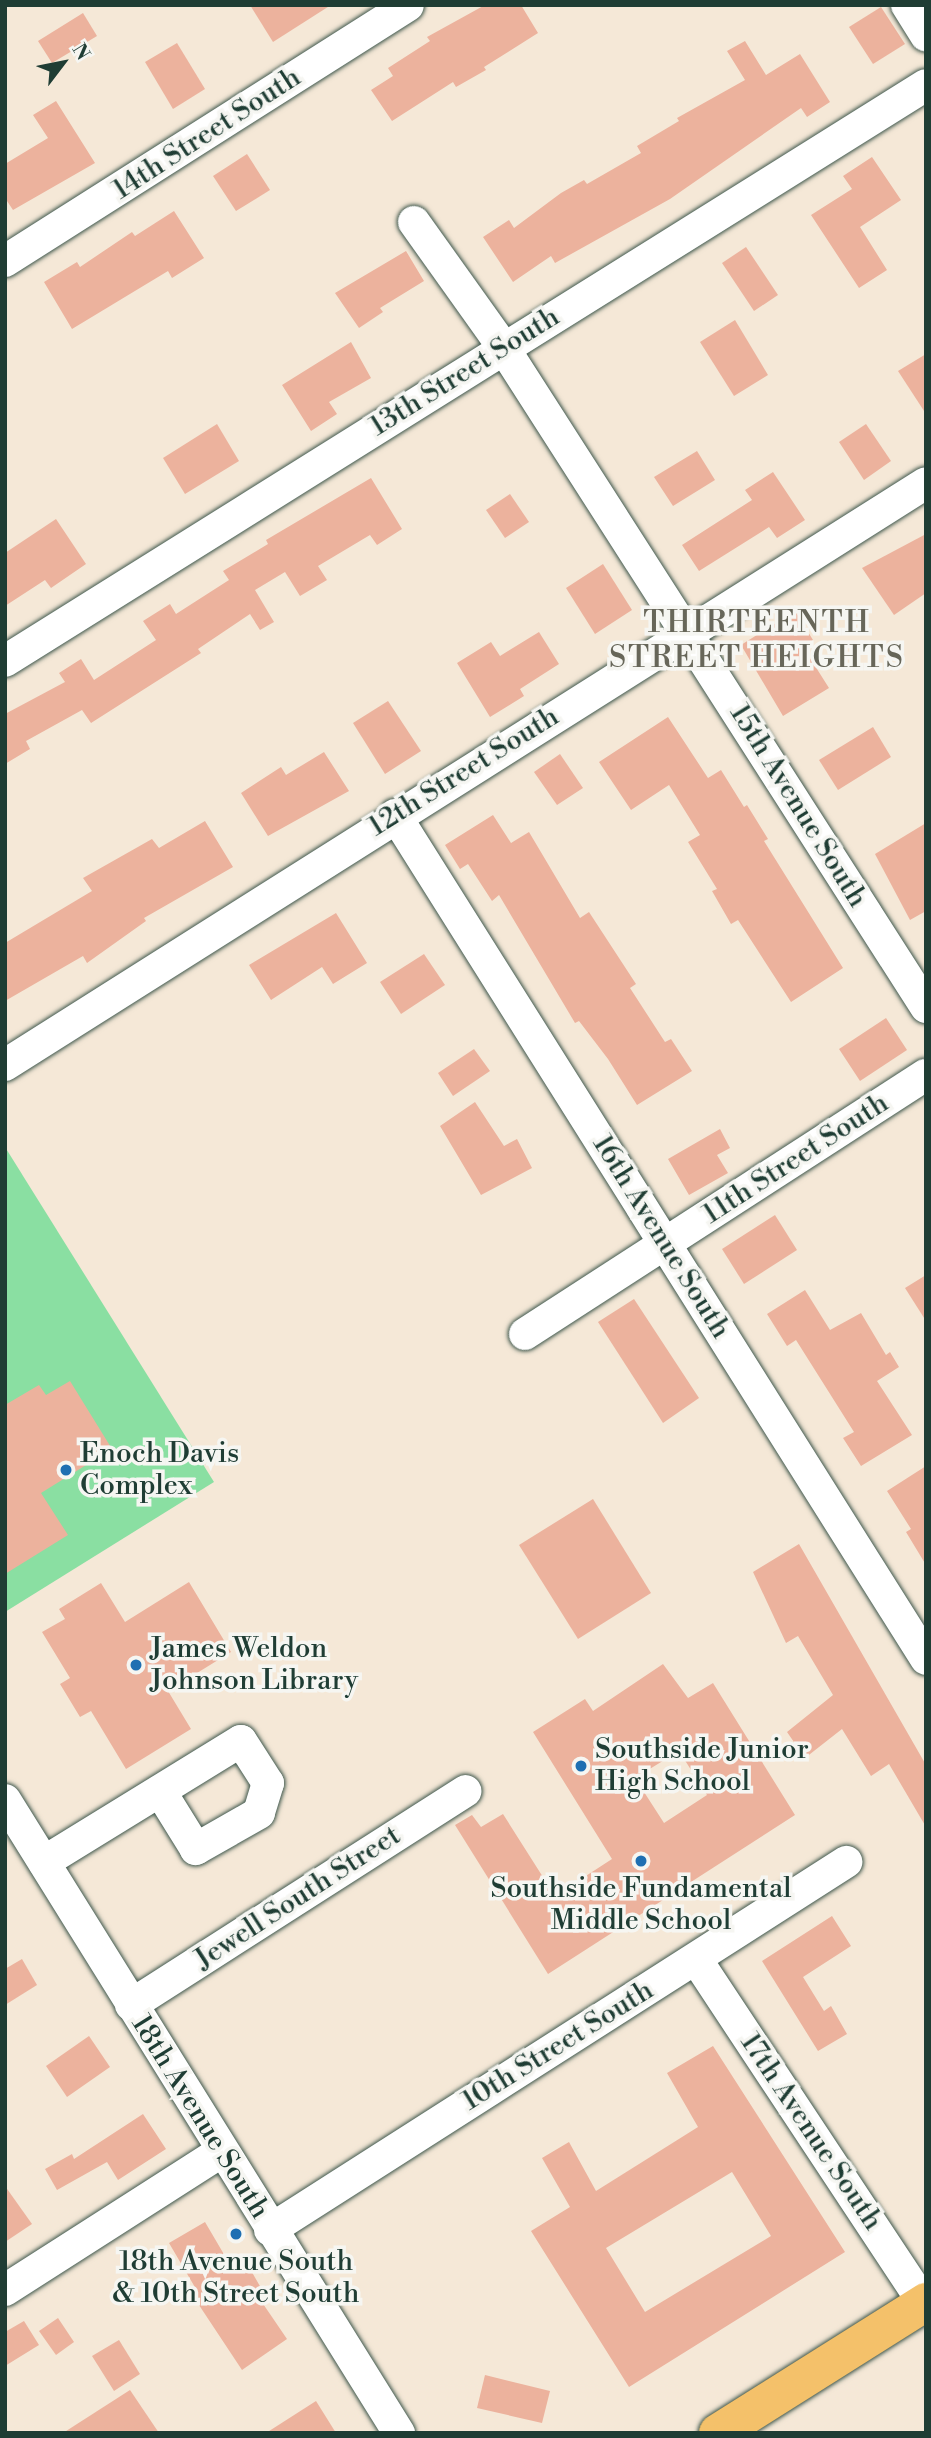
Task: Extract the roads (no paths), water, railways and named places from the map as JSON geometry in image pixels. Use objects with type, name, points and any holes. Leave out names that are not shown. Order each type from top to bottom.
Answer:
[{"type":"main road","points":[[718,2433],[925,2303]]},
{"type":"street","name":"14th Street South","points":[[5,261],[408,5]]},
{"type":"street","points":[[907,5],[926,35]]},
{"type":"street","name":"13th Street South","points":[[5,661],[503,347],[926,85]]},
{"type":"street","name":"15th Avenue South","points":[[414,222],[503,347],[926,1007]]},
{"type":"street","name":"12th Street South","points":[[5,1065],[395,815],[926,483]]},
{"type":"street","name":"16th Avenue South","points":[[395,815],[926,1659]]},
{"type":"street","name":"11th Street South","points":[[524,1334],[926,1075]]},
{"type":"street","points":[[44,1862],[160,1791]]},
{"type":"street","name":"Jewell South Street","points":[[131,2005],[465,1791]]},
{"type":"street","name":"18th Avenue South","points":[[5,1800],[221,2152],[399,2433]]},
{"type":"street","name":"10th Street South","points":[[270,2230],[846,1862]]},
{"type":"street","name":"17th Avenue South","points":[[696,1959],[925,2303]]},
{"type":"street","points":[[5,2290],[221,2152]]},
{"type":"place","name":"Enoch Davis Complex","points":[[66,1470]]},
{"type":"place","name":"James Weldon Johnson Library","points":[[136,1665]]},
{"type":"place","name":"Southside Junior High School","points":[[581,1766]]},
{"type":"place","name":"Southside Fundamental Middle School","points":[[641,1861]]},
{"type":"place","name":"18th Avenue South & 10th Street South","points":[[236,2234]]},
{"type":"district","name":"THIRTEENTH STREET HEIGHTS","points":[[757,640]]}]
